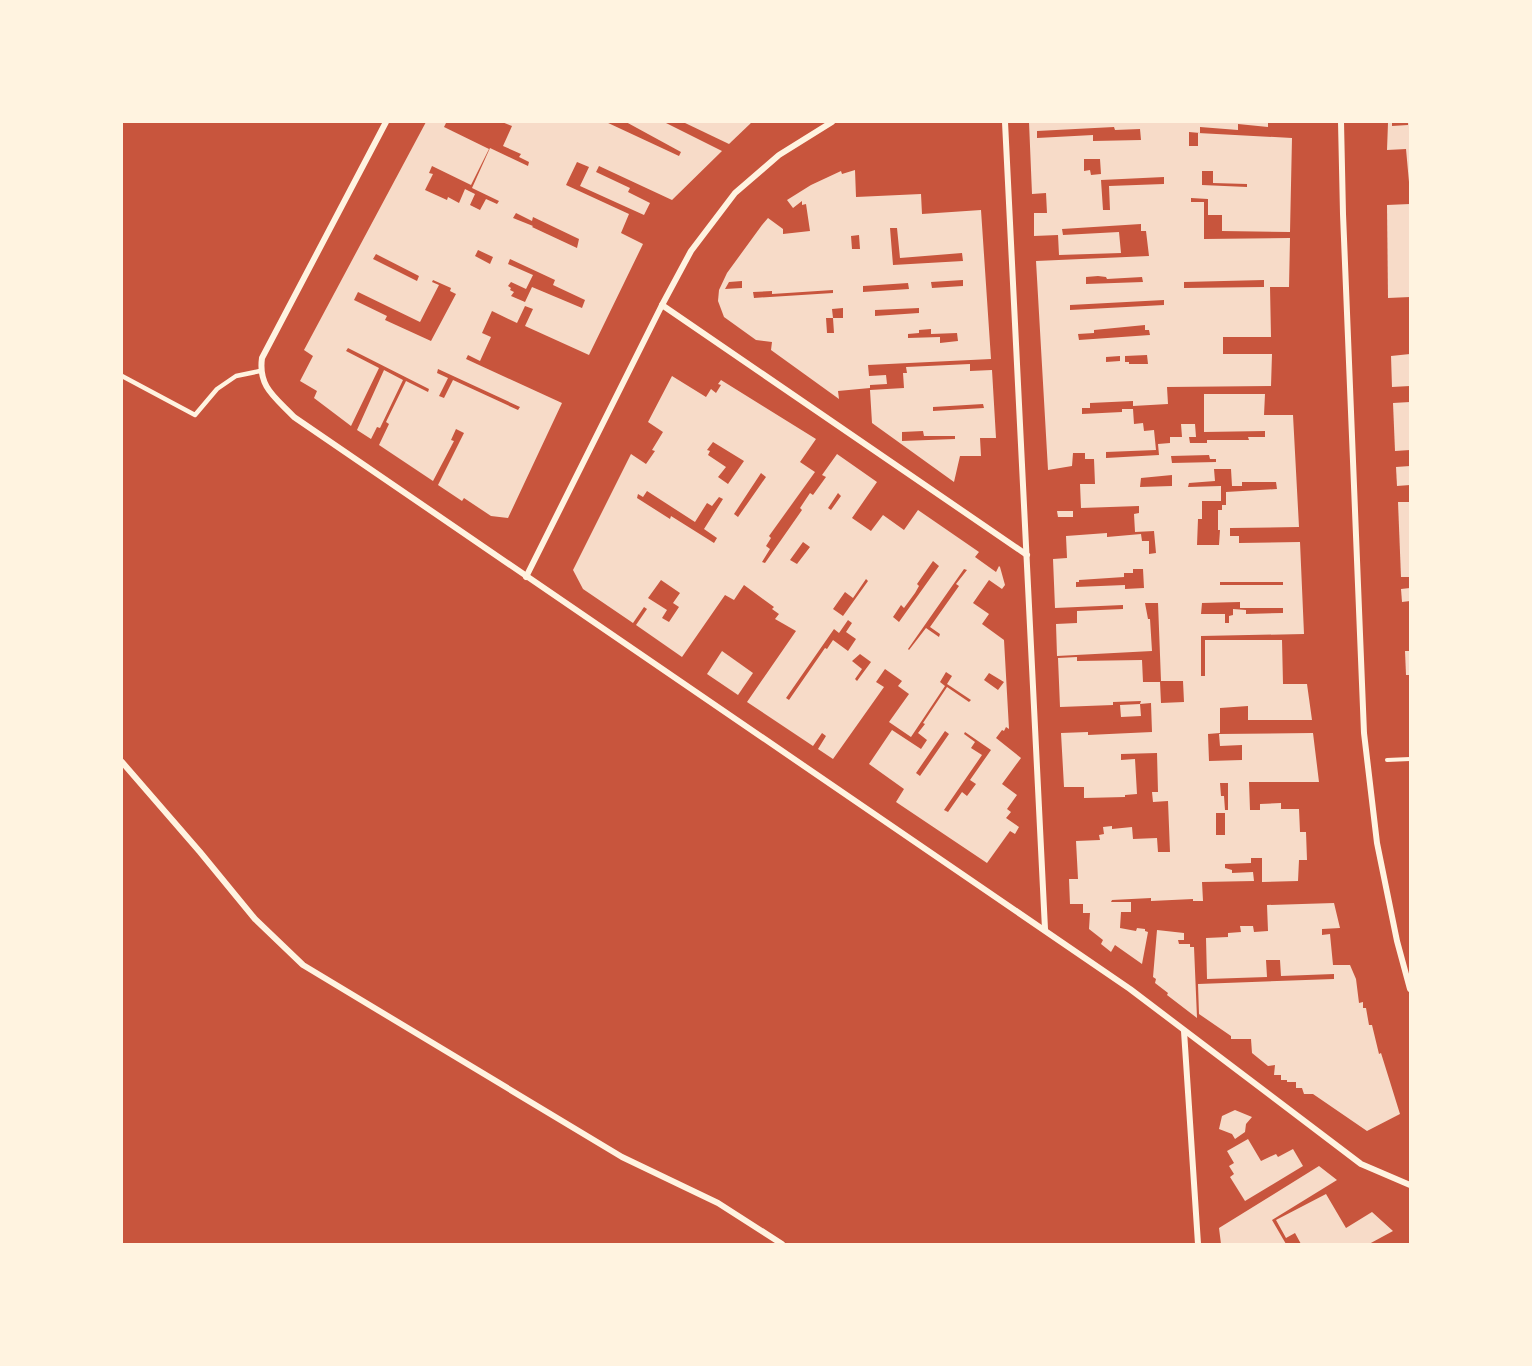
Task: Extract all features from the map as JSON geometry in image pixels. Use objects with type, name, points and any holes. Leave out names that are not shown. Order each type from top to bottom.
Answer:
[{"type":"street","points":[[386,122],[262,358],[260,371],[265,387],[294,417],[1131,989],[1360,1164],[1410,1185]]},
{"type":"street","points":[[526,577],[691,251],[735,193],[779,156],[832,122]]},
{"type":"street","points":[[1005,122],[1045,929]]},
{"type":"street","points":[[1341,122],[1344,259],[1364,733],[1377,843],[1397,940],[1410,989]]},
{"type":"street","points":[[662,305],[1027,555]]},
{"type":"street","points":[[122,762],[255,919],[303,965],[622,1156],[718,1203],[782,1245]]},
{"type":"street","points":[[1184,1031],[1198,1245]]},
{"type":"lane","points":[[122,376],[195,415],[217,390],[236,376],[260,371]]},
{"type":"building","points":[[426,122],[446,123],[444,127],[489,149],[471,185],[432,166],[429,173],[433,174],[425,190],[459,203],[465,189],[475,194],[470,205],[480,210],[486,199],[497,204],[499,201],[472,188],[490,148],[528,166],[529,162],[519,157],[521,154],[503,146],[512,126],[502,122],[606,122],[679,156],[681,152],[626,122],[664,122],[722,151],[672,200],[599,166],[596,172],[630,188],[628,192],[650,203],[644,215],[580,186],[589,167],[577,162],[566,185],[629,214],[621,233],[643,244],[589,355],[525,326],[533,309],[525,306],[517,323],[492,311],[482,333],[491,337],[480,361],[468,355],[466,359],[562,403],[508,518],[491,516],[464,498],[462,501],[438,485],[464,433],[456,429],[451,440],[454,441],[433,481],[379,445],[389,424],[386,422],[406,381],[428,392],[429,389],[348,348],[346,351],[379,368],[351,426],[314,398],[317,391],[300,381],[313,356],[304,350]],"holes":[[[516,213],[532,221],[533,217],[579,239],[577,248],[513,218]],[[478,250],[493,257],[490,264],[475,256]],[[376,254],[419,276],[417,281],[373,259]],[[510,259],[555,280],[553,285],[585,300],[582,308],[532,287],[525,302],[511,296],[514,292],[508,286],[511,282],[526,289],[533,275],[508,264]],[[433,280],[451,288],[450,291],[456,294],[431,341],[385,320],[387,316],[354,300],[358,292],[420,322],[439,285],[432,282]],[[438,369],[520,407],[518,410],[453,380],[444,398],[439,396],[448,378],[437,373]]]},
{"type":"building","points":[[683,122],[752,122],[729,144]]},
{"type":"building","points":[[1029,122],[1268,122],[1268,127],[1238,124],[1238,130],[1200,127],[1200,133],[1189,132],[1189,146],[1198,146],[1198,133],[1292,138],[1290,232],[1222,231],[1222,215],[1208,215],[1208,199],[1191,198],[1191,202],[1204,202],[1204,239],[1290,238],[1289,287],[1270,287],[1271,337],[1223,337],[1223,354],[1272,354],[1271,386],[1167,387],[1168,404],[1133,406],[1133,401],[1090,403],[1090,408],[1082,408],[1082,414],[1122,412],[1122,409],[1133,409],[1134,424],[1143,423],[1144,431],[1154,430],[1156,450],[1106,452],[1106,458],[1159,455],[1158,444],[1170,443],[1170,437],[1182,437],[1181,424],[1195,424],[1196,437],[1189,437],[1190,443],[1265,437],[1265,431],[1204,432],[1204,394],[1265,394],[1264,415],[1293,415],[1299,527],[1230,528],[1230,536],[1239,536],[1239,543],[1300,542],[1304,634],[1201,636],[1201,676],[1205,676],[1205,640],[1282,640],[1283,684],[1307,684],[1312,720],[1248,720],[1248,706],[1220,708],[1220,733],[1208,734],[1209,761],[1242,760],[1242,745],[1220,746],[1219,734],[1313,733],[1319,782],[1249,782],[1250,810],[1260,810],[1260,804],[1281,803],[1281,809],[1299,809],[1300,832],[1306,832],[1307,860],[1299,860],[1298,881],[1262,882],[1262,858],[1251,858],[1251,863],[1225,864],[1225,868],[1232,870],[1232,873],[1253,872],[1254,881],[1202,882],[1203,901],[1193,901],[1193,899],[1151,901],[1151,898],[1112,900],[1111,902],[1131,902],[1131,912],[1121,912],[1120,928],[1136,931],[1137,928],[1145,929],[1148,932],[1142,964],[1115,945],[1111,952],[1101,944],[1103,940],[1089,929],[1090,913],[1083,913],[1083,904],[1070,904],[1069,879],[1078,879],[1076,841],[1100,840],[1099,835],[1104,834],[1103,827],[1112,826],[1112,829],[1132,827],[1133,839],[1157,838],[1158,852],[1170,852],[1168,801],[1153,802],[1152,792],[1158,792],[1157,753],[1121,754],[1121,760],[1135,759],[1137,794],[1125,795],[1125,797],[1084,798],[1084,787],[1064,787],[1061,733],[1088,732],[1088,735],[1152,732],[1151,703],[1113,702],[1113,705],[1060,707],[1058,658],[1077,657],[1077,661],[1142,660],[1143,682],[1160,682],[1161,703],[1184,702],[1183,681],[1161,681],[1158,603],[1145,603],[1148,619],[1150,619],[1152,651],[1057,656],[1056,624],[1077,623],[1077,611],[1123,609],[1123,605],[1055,608],[1053,559],[1067,558],[1066,536],[1107,533],[1107,537],[1141,534],[1142,541],[1149,541],[1149,554],[1156,553],[1154,531],[1135,532],[1134,514],[1139,513],[1139,506],[1081,508],[1080,484],[1095,484],[1094,459],[1085,459],[1085,453],[1073,453],[1072,466],[1048,470],[1036,261],[1149,256],[1146,231],[1141,231],[1141,224],[1062,229],[1063,235],[1119,232],[1121,253],[1059,255],[1058,235],[1034,236],[1034,213],[1047,213],[1046,193],[1032,194]],"holes":[[[1114,127],[1115,130],[1140,129],[1141,140],[1093,141],[1093,135],[1037,138],[1037,131]],[[1084,159],[1100,159],[1101,174],[1091,175],[1090,170],[1084,171]],[[1202,171],[1213,171],[1213,183],[1247,184],[1247,187],[1202,185]],[[1164,177],[1164,184],[1109,186],[1110,210],[1103,210],[1101,180]],[[1098,276],[1107,279],[1142,277],[1143,282],[1086,284],[1086,277]],[[1264,280],[1264,287],[1184,288],[1184,282]],[[1164,300],[1164,305],[1070,310],[1070,305]],[[1145,325],[1145,330],[1149,330],[1150,335],[1079,340],[1078,334],[1094,333],[1094,330]],[[1147,355],[1148,364],[1125,362],[1125,356]],[[1120,356],[1120,361],[1106,362],[1106,357]],[[1209,455],[1210,459],[1216,459],[1216,462],[1172,463],[1171,456]],[[1214,469],[1231,469],[1232,486],[1242,486],[1242,482],[1276,482],[1277,489],[1226,492],[1226,505],[1222,505],[1222,510],[1218,510],[1219,545],[1197,545],[1198,519],[1202,519],[1202,501],[1221,501],[1221,486],[1188,487],[1189,483],[1215,481]],[[1172,475],[1172,486],[1140,487],[1141,478]],[[1133,569],[1143,569],[1144,588],[1125,589],[1125,585],[1076,587],[1076,582],[1124,577],[1124,573],[1133,573]],[[1220,582],[1283,582],[1283,585],[1220,585]],[[1240,602],[1240,608],[1283,608],[1283,613],[1246,614],[1246,610],[1233,609],[1233,615],[1229,616],[1229,623],[1225,623],[1225,614],[1201,614],[1202,603]],[[1220,783],[1228,783],[1228,810],[1225,810]],[[1216,813],[1225,813],[1225,835],[1216,835]]]},
{"type":"building","points":[[1392,122],[1392,126],[1408,125],[1410,122],[1410,182],[1406,149],[1387,150],[1388,123]]},
{"type":"building","points":[[855,170],[856,197],[921,194],[922,214],[981,210],[991,359],[868,365],[869,376],[886,375],[887,384],[838,391],[839,399],[771,350],[772,342],[756,340],[724,317],[718,301],[719,290],[727,273],[762,225],[768,218],[783,229],[783,234],[810,231],[806,204],[802,205],[802,201],[793,208],[787,200],[811,185],[841,171],[842,174]],"holes":[[[890,228],[897,228],[900,258],[962,253],[963,261],[893,265]],[[859,235],[860,249],[852,249],[851,236]],[[963,280],[963,286],[932,288],[931,282]],[[742,281],[742,288],[725,289],[729,282]],[[908,283],[909,289],[863,292],[863,286]],[[833,290],[833,293],[754,298],[753,292],[772,291],[772,294]],[[843,308],[843,318],[833,318],[832,309]],[[919,308],[919,313],[875,316],[875,310]],[[826,318],[833,318],[834,333],[827,333]],[[931,329],[931,334],[957,333],[958,341],[940,343],[940,337],[908,338],[908,334]]]},
{"type":"building","points":[[1410,204],[1410,297],[1388,298],[1387,205]]},
{"type":"building","points":[[1410,354],[1410,386],[1392,387],[1391,356]]},
{"type":"building","points":[[970,364],[970,371],[992,370],[996,438],[980,438],[981,456],[960,456],[954,482],[872,423],[870,390],[904,388],[903,373],[907,373],[906,367]],"holes":[[[983,404],[984,408],[933,411],[933,407]],[[923,431],[924,436],[955,436],[955,439],[902,441],[902,432]]]},
{"type":"building","points":[[384,370],[403,380],[380,428],[377,427],[371,439],[357,430]]},
{"type":"building","points":[[672,376],[706,397],[711,389],[716,393],[721,380],[816,439],[800,462],[815,472],[769,536],[771,538],[766,546],[770,549],[762,562],[765,563],[802,510],[800,508],[810,493],[813,495],[826,477],[822,475],[837,454],[877,482],[852,518],[871,531],[883,515],[904,530],[918,510],[979,552],[975,557],[996,572],[1000,567],[1005,585],[1002,589],[989,580],[973,603],[989,614],[982,624],[1004,640],[1009,729],[1006,727],[996,738],[1021,758],[1002,784],[1017,795],[1007,809],[1011,812],[1006,818],[1019,827],[1015,834],[1010,831],[987,863],[896,802],[904,789],[869,764],[892,730],[921,749],[927,740],[918,733],[947,687],[969,702],[971,700],[947,684],[952,676],[946,672],[940,682],[945,686],[911,737],[889,722],[909,694],[898,686],[902,681],[885,669],[876,682],[884,687],[833,759],[818,749],[826,736],[822,733],[813,746],[747,702],[796,631],[775,619],[779,614],[772,609],[774,607],[744,585],[734,600],[725,595],[682,657],[636,625],[647,609],[644,607],[633,623],[583,589],[573,570],[631,454],[646,464],[655,451],[652,450],[663,432],[648,422]],"holes":[[[713,442],[744,461],[728,484],[718,477],[726,467],[708,455],[710,451],[707,450]],[[761,473],[766,477],[738,517],[734,514]],[[647,491],[695,522],[707,503],[712,506],[719,497],[723,499],[704,529],[717,538],[714,543],[637,498],[638,494],[643,497]],[[838,493],[841,496],[831,510],[828,508]],[[803,542],[810,547],[797,564],[790,560]],[[933,561],[939,566],[899,622],[893,617],[901,605],[904,608],[919,586],[917,584]],[[964,569],[967,570],[956,584],[959,586],[930,627],[940,634],[939,637],[926,628],[909,650]],[[866,579],[868,581],[843,616],[833,609],[845,592],[853,598]],[[661,580],[680,593],[673,603],[679,607],[669,622],[662,618],[667,610],[648,598]],[[848,620],[852,623],[846,632],[856,639],[848,651],[833,640],[789,700],[786,698],[834,629],[839,633]],[[860,654],[871,662],[857,681],[855,679],[862,669],[852,661]],[[989,673],[1004,682],[998,690],[984,680]],[[945,731],[949,734],[920,776],[916,773]],[[965,732],[991,750],[970,780],[976,784],[967,796],[962,792],[948,812],[944,810],[982,755],[971,748],[975,742],[964,734]]]},
{"type":"building","points":[[1410,402],[1410,450],[1395,451],[1393,403]]},
{"type":"building","points":[[1410,466],[1410,485],[1397,486],[1396,467]]},
{"type":"building","points":[[1398,502],[1410,502],[1410,577],[1401,577]]},
{"type":"building","points":[[1057,511],[1073,511],[1073,517],[1058,517]]},
{"type":"building","points":[[1410,588],[1410,601],[1402,602],[1401,589]]},
{"type":"building","points":[[722,651],[753,673],[738,695],[707,674]]},
{"type":"building","points":[[1405,651],[1410,651],[1410,675],[1406,675]]},
{"type":"building","points":[[1140,704],[1141,716],[1121,717],[1120,705]]},
{"type":"building","points":[[1334,903],[1340,928],[1322,929],[1322,935],[1330,934],[1333,965],[1350,965],[1356,979],[1359,1003],[1363,1002],[1363,1008],[1366,1008],[1369,1025],[1372,1025],[1379,1054],[1381,1053],[1400,1114],[1367,1131],[1313,1094],[1304,1094],[1302,1088],[1296,1088],[1296,1082],[1287,1082],[1287,1080],[1281,1080],[1281,1075],[1274,1075],[1275,1065],[1268,1066],[1252,1053],[1251,1039],[1231,1039],[1231,1036],[1199,1014],[1198,984],[1334,979],[1334,974],[1281,976],[1280,960],[1266,960],[1267,977],[1207,979],[1206,938],[1228,937],[1228,933],[1241,932],[1240,926],[1253,926],[1254,932],[1268,931],[1267,905]]},
{"type":"building","points":[[1157,930],[1184,933],[1184,940],[1178,940],[1179,944],[1190,944],[1190,947],[1194,947],[1197,1018],[1155,983],[1156,979],[1153,977]]},
{"type":"building","points":[[1235,1110],[1252,1117],[1246,1124],[1245,1132],[1235,1139],[1232,1134],[1219,1129],[1222,1116]]},
{"type":"building","points":[[1248,1139],[1261,1161],[1276,1154],[1278,1157],[1293,1149],[1303,1166],[1245,1201],[1230,1177],[1234,1174],[1229,1166],[1234,1163],[1227,1151]]},
{"type":"building","points":[[1319,1166],[1337,1180],[1272,1220],[1286,1244],[1221,1244],[1219,1228]]},
{"type":"building","points":[[1326,1194],[1346,1228],[1372,1212],[1393,1231],[1369,1244],[1301,1244],[1295,1233],[1286,1238],[1276,1220]]}]
